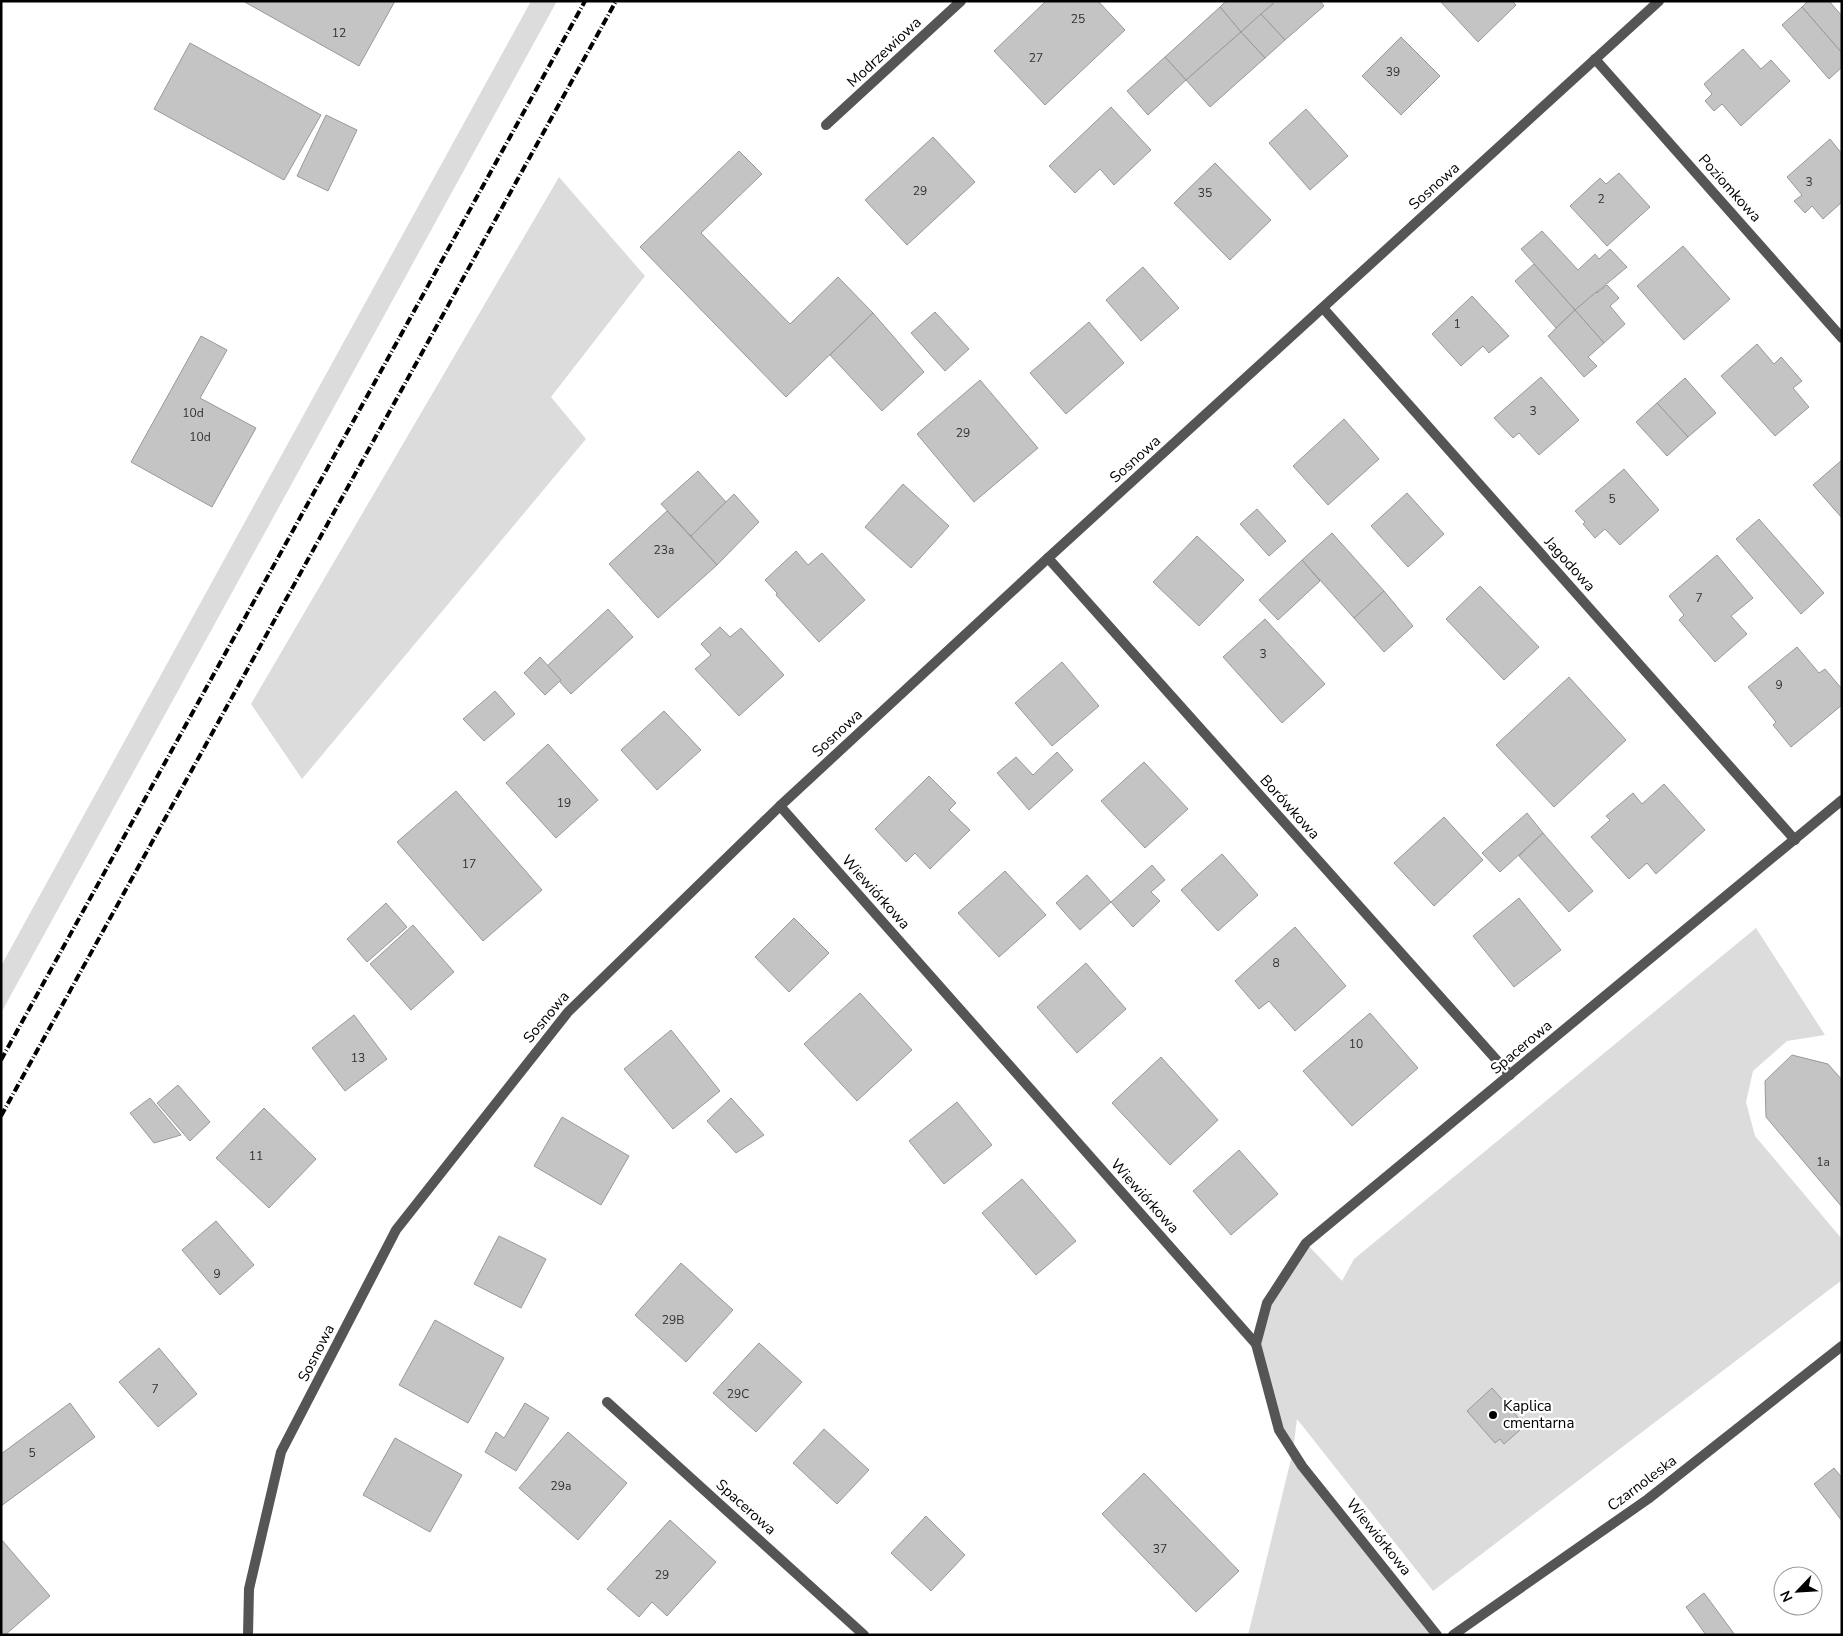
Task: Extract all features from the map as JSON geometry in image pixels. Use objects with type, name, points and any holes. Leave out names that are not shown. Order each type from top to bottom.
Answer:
[{"type":"street","name":"Modrzewiowa","points":[[826,125],[961,1]]},
{"type":"street","name":"Sosnowa","points":[[248,1635],[249,1589],[281,1452],[396,1230],[568,1012],[780,806],[1048,558],[1659,1]]},
{"type":"street","name":"Poziomkowa","points":[[1595,59],[1842,338]]},
{"type":"street","name":"Jagodowa","points":[[1323,308],[1795,840]]},
{"type":"street","name":"Borówkowa","points":[[1048,558],[1510,1075]]},
{"type":"street","name":"Spacerowa","points":[[1256,1344],[1267,1303],[1306,1243],[1842,800]]},
{"type":"street","name":"Wiewiórkowa","points":[[780,806],[1256,1344],[1279,1430],[1302,1466],[1437,1635]]},
{"type":"street","name":"Czarnoleska","points":[[1453,1635],[1648,1499],[1842,1346]]},
{"type":"street","name":"Spacerowa","points":[[607,1402],[864,1635]]},
{"type":"shaded area","points":[[531,1],[557,1],[1,1013],[1,966]]},
{"type":"shaded area","points":[[559,177],[645,276],[551,397],[586,439],[302,779],[251,704]]},
{"type":"shaded area","points":[[1756,928],[1825,1035],[1787,1041],[1753,1071],[1746,1102],[1755,1136],[1842,1239],[1842,1280],[1433,1591],[1297,1419],[1293,1451],[1279,1430],[1256,1344],[1267,1303],[1306,1243],[1342,1281],[1354,1259]]},
{"type":"shaded area","points":[[1293,1451],[1437,1635],[1248,1635]]},
{"type":"building","points":[[243,1],[395,1],[359,66]]},
{"type":"building","points":[[1046,1],[1098,1],[1125,30],[1045,105],[994,51]]},
{"type":"building","points":[[1226,1],[1271,1],[1273,4],[1241,32],[1220,7]]},
{"type":"building","points":[[1276,1],[1320,1],[1324,6],[1285,40],[1261,14]]},
{"type":"building","points":[[1440,1],[1512,1],[1516,5],[1478,42]]},
{"type":"building","points":[[1808,1],[1829,1],[1842,16],[1842,53],[1802,7]]},
{"type":"building","points":[[1220,7],[1241,32],[1186,80],[1165,57]]},
{"type":"building","points":[[1802,7],[1842,53],[1842,67],[1829,79],[1782,25]]},
{"type":"building","points":[[1261,14],[1285,40],[1265,58],[1241,32]]},
{"type":"building","points":[[1241,32],[1265,58],[1210,107],[1186,80]]},
{"type":"building","points":[[1401,37],[1440,76],[1401,115],[1362,76]]},
{"type":"building","points":[[190,43],[321,115],[284,180],[154,109]]},
{"type":"building","points":[[1743,49],[1761,69],[1771,60],[1790,81],[1741,126],[1722,104],[1714,111],[1705,101],[1712,94],[1704,84]]},
{"type":"building","points":[[1165,57],[1186,80],[1148,115],[1127,91]]},
{"type":"building","points":[[1111,107],[1151,150],[1114,185],[1100,169],[1075,193],[1049,166]]},
{"type":"building","points":[[1306,109],[1348,156],[1310,190],[1269,143]]},
{"type":"building","points":[[326,115],[357,130],[328,191],[297,176]]},
{"type":"building","points":[[933,137],[975,182],[907,245],[865,200]]},
{"type":"building","points":[[1830,139],[1842,154],[1842,202],[1823,219],[1812,206],[1805,213],[1794,201],[1802,195],[1787,177]]},
{"type":"building","points":[[739,151],[762,174],[701,233],[790,324],[838,277],[873,313],[786,397],[640,247]]},
{"type":"building","points":[[1215,163],[1271,220],[1230,260],[1174,203]]},
{"type":"building","points":[[1619,173],[1650,207],[1607,246],[1570,206],[1600,178],[1606,184]]},
{"type":"building","points":[[1542,231],[1578,270],[1595,254],[1599,259],[1610,249],[1627,267],[1575,310],[1521,249]]},
{"type":"building","points":[[1683,246],[1730,299],[1684,340],[1637,286]]},
{"type":"building","points":[[1534,264],[1575,310],[1556,328],[1515,281]]},
{"type":"building","points":[[1143,267],[1179,308],[1141,341],[1106,300]]},
{"type":"building","points":[[1607,285],[1619,298],[1610,306],[1625,324],[1604,343],[1575,310]]},
{"type":"building","points":[[1472,296],[1509,336],[1489,353],[1483,346],[1461,366],[1432,334]]},
{"type":"building","points":[[1575,310],[1604,343],[1588,357],[1597,366],[1584,377],[1548,336]]},
{"type":"building","points":[[935,312],[969,349],[945,371],[911,333]]},
{"type":"building","points":[[873,313],[924,372],[882,411],[830,355]]},
{"type":"building","points":[[1089,322],[1124,363],[1066,414],[1030,373]]},
{"type":"building","points":[[201,336],[227,350],[200,398],[256,428],[212,507],[131,462]]},
{"type":"building","points":[[1757,344],[1774,364],[1781,357],[1802,381],[1793,388],[1809,407],[1775,436],[1721,376]]},
{"type":"building","points":[[1541,377],[1579,420],[1539,455],[1519,433],[1513,438],[1494,418]]},
{"type":"building","points":[[1685,378],[1716,413],[1688,437],[1657,403]]},
{"type":"building","points":[[980,380],[1038,448],[974,502],[917,434]]},
{"type":"building","points":[[1657,403],[1688,437],[1667,456],[1636,422]]},
{"type":"building","points":[[1344,419],[1379,459],[1328,505],[1293,466]]},
{"type":"building","points":[[1842,460],[1842,518],[1813,485]]},
{"type":"building","points":[[1624,469],[1659,510],[1620,545],[1605,529],[1595,538],[1575,511]]},
{"type":"building","points":[[698,471],[726,502],[691,536],[661,504]]},
{"type":"building","points":[[903,484],[949,526],[911,568],[865,527]]},
{"type":"building","points":[[1407,493],[1444,534],[1408,567],[1371,526]]},
{"type":"building","points":[[734,494],[759,522],[717,565],[691,536]]},
{"type":"building","points":[[1257,509],[1286,541],[1269,556],[1240,524]]},
{"type":"building","points":[[667,511],[717,565],[658,618],[609,564]]},
{"type":"building","points":[[1759,519],[1824,593],[1801,614],[1736,539]]},
{"type":"building","points":[[1332,533],[1384,591],[1354,618],[1302,560]]},
{"type":"building","points":[[1197,536],[1244,580],[1199,626],[1153,582]]},
{"type":"building","points":[[796,551],[808,565],[822,553],[865,600],[819,642],[776,595],[777,593],[765,580]]},
{"type":"building","points":[[1717,555],[1753,598],[1731,616],[1747,634],[1715,662],[1679,620],[1684,615],[1669,596]]},
{"type":"building","points":[[1302,560],[1320,581],[1278,620],[1259,600]]},
{"type":"building","points":[[1480,586],[1539,647],[1504,680],[1446,619]]},
{"type":"building","points":[[1384,591],[1413,626],[1384,652],[1354,618]]},
{"type":"building","points":[[608,609],[633,637],[571,694],[546,667]]},
{"type":"building","points":[[1265,619],[1325,684],[1282,723],[1223,657]]},
{"type":"building","points":[[720,627],[730,637],[741,628],[784,675],[739,716],[695,669],[711,655],[701,644]]},
{"type":"building","points":[[1797,647],[1819,673],[1825,669],[1842,689],[1842,705],[1791,747],[1773,725],[1776,722],[1748,687]]},
{"type":"building","points":[[540,657],[561,680],[545,695],[524,673]]},
{"type":"building","points":[[1062,662],[1099,706],[1052,746],[1015,703]]},
{"type":"building","points":[[1569,677],[1626,740],[1554,807],[1496,745]]},
{"type":"building","points":[[495,691],[515,714],[484,741],[463,719]]},
{"type":"building","points":[[664,711],[701,750],[657,790],[621,750]]},
{"type":"building","points":[[548,744],[598,800],[556,838],[506,783]]},
{"type":"building","points":[[1057,752],[1073,770],[1029,810],[997,773],[1016,757],[1033,775]]},
{"type":"building","points":[[1144,762],[1188,809],[1145,848],[1101,801]]},
{"type":"building","points":[[929,776],[956,803],[949,810],[970,830],[930,869],[915,853],[906,862],[875,829]]},
{"type":"building","points":[[1664,784],[1705,830],[1656,874],[1647,863],[1629,879],[1591,837],[1610,820],[1606,816],[1633,793],[1642,804]]},
{"type":"building","points":[[456,791],[542,890],[483,941],[397,842]]},
{"type":"building","points":[[1527,813],[1543,833],[1500,872],[1482,853]]},
{"type":"building","points":[[1444,817],[1483,860],[1434,906],[1394,863]]},
{"type":"building","points":[[1543,833],[1593,891],[1569,912],[1519,856]]},
{"type":"building","points":[[1222,854],[1258,895],[1218,931],[1181,890]]},
{"type":"building","points":[[1152,865],[1165,880],[1151,892],[1160,901],[1133,927],[1111,902]]},
{"type":"building","points":[[1005,871],[1046,915],[999,957],[958,913]]},
{"type":"building","points":[[1087,875],[1111,902],[1080,930],[1056,903]]},
{"type":"building","points":[[1519,898],[1561,950],[1514,987],[1473,936]]},
{"type":"building","points":[[386,903],[407,927],[367,962],[347,939]]},
{"type":"building","points":[[794,918],[829,953],[789,992],[755,957]]},
{"type":"building","points":[[413,925],[454,972],[411,1010],[370,964]]},
{"type":"building","points":[[1295,927],[1346,986],[1295,1031],[1269,1001],[1259,1009],[1235,981]]},
{"type":"building","points":[[1086,963],[1126,1009],[1077,1053],[1037,1007]]},
{"type":"building","points":[[860,993],[912,1050],[857,1101],[804,1044]]},
{"type":"building","points":[[1370,1013],[1418,1068],[1352,1126],[1303,1071]]},
{"type":"building","points":[[354,1015],[387,1059],[345,1091],[312,1048]]},
{"type":"building","points":[[671,1030],[720,1091],[673,1129],[624,1069]]},
{"type":"building","points":[[1792,1055],[1828,1064],[1842,1080],[1842,1207],[1766,1117],[1765,1081]]},
{"type":"building","points":[[1161,1057],[1218,1120],[1170,1165],[1112,1103]]},
{"type":"building","points":[[178,1085],[210,1122],[190,1141],[157,1103]]},
{"type":"building","points":[[150,1098],[181,1135],[154,1143],[130,1113]]},
{"type":"building","points":[[731,1098],[764,1135],[736,1153],[707,1121]]},
{"type":"building","points":[[957,1102],[992,1145],[944,1184],[909,1141]]},
{"type":"building","points":[[264,1108],[316,1159],[269,1208],[216,1158]]},
{"type":"building","points":[[562,1117],[629,1156],[601,1205],[534,1166]]},
{"type":"building","points":[[1239,1150],[1278,1194],[1231,1235],[1193,1191]]},
{"type":"building","points":[[1022,1179],[1076,1241],[1036,1275],[982,1213]]},
{"type":"building","points":[[216,1221],[254,1265],[220,1295],[182,1250]]},
{"type":"building","points":[[499,1236],[546,1259],[521,1308],[474,1284]]},
{"type":"building","points":[[681,1263],[733,1310],[686,1362],[635,1315]]},
{"type":"building","points":[[435,1320],[504,1358],[468,1423],[399,1385]]},
{"type":"building","points":[[759,1343],[802,1382],[756,1432],[713,1393]]},
{"type":"building","points":[[159,1348],[197,1394],[158,1427],[119,1382]]},
{"type":"building","name":"Kaplica cmentarna","points":[[1492,1388],[1521,1421],[1516,1425],[1520,1430],[1504,1444],[1500,1439],[1495,1443],[1467,1411]]},
{"type":"building","points":[[70,1403],[95,1437],[1,1506],[1,1454]]},
{"type":"building","points":[[525,1403],[549,1418],[516,1471],[485,1452],[496,1432],[504,1438]]},
{"type":"building","points":[[824,1429],[869,1470],[837,1504],[793,1463]]},
{"type":"building","points":[[568,1432],[627,1483],[578,1540],[519,1488]]},
{"type":"building","points":[[395,1438],[462,1475],[430,1532],[363,1495]]},
{"type":"building","points":[[1834,1468],[1842,1478],[1842,1521],[1814,1484]]},
{"type":"building","points":[[1144,1473],[1239,1571],[1196,1612],[1102,1514]]},
{"type":"building","points":[[926,1516],[965,1555],[931,1591],[891,1553]]},
{"type":"building","points":[[670,1520],[716,1562],[667,1616],[652,1602],[639,1617],[607,1589]]},
{"type":"building","points":[[1,1539],[50,1596],[5,1635],[1,1635]]},
{"type":"building","points":[[1704,1593],[1735,1635],[1706,1635],[1686,1607]]},
{"type":"railway","points":[[1,1060],[585,1]]},
{"type":"railway","points":[[1,1116],[616,1]]},
{"type":"place","name":"Kaplica cmentarna","points":[[1493,1415]]}]
